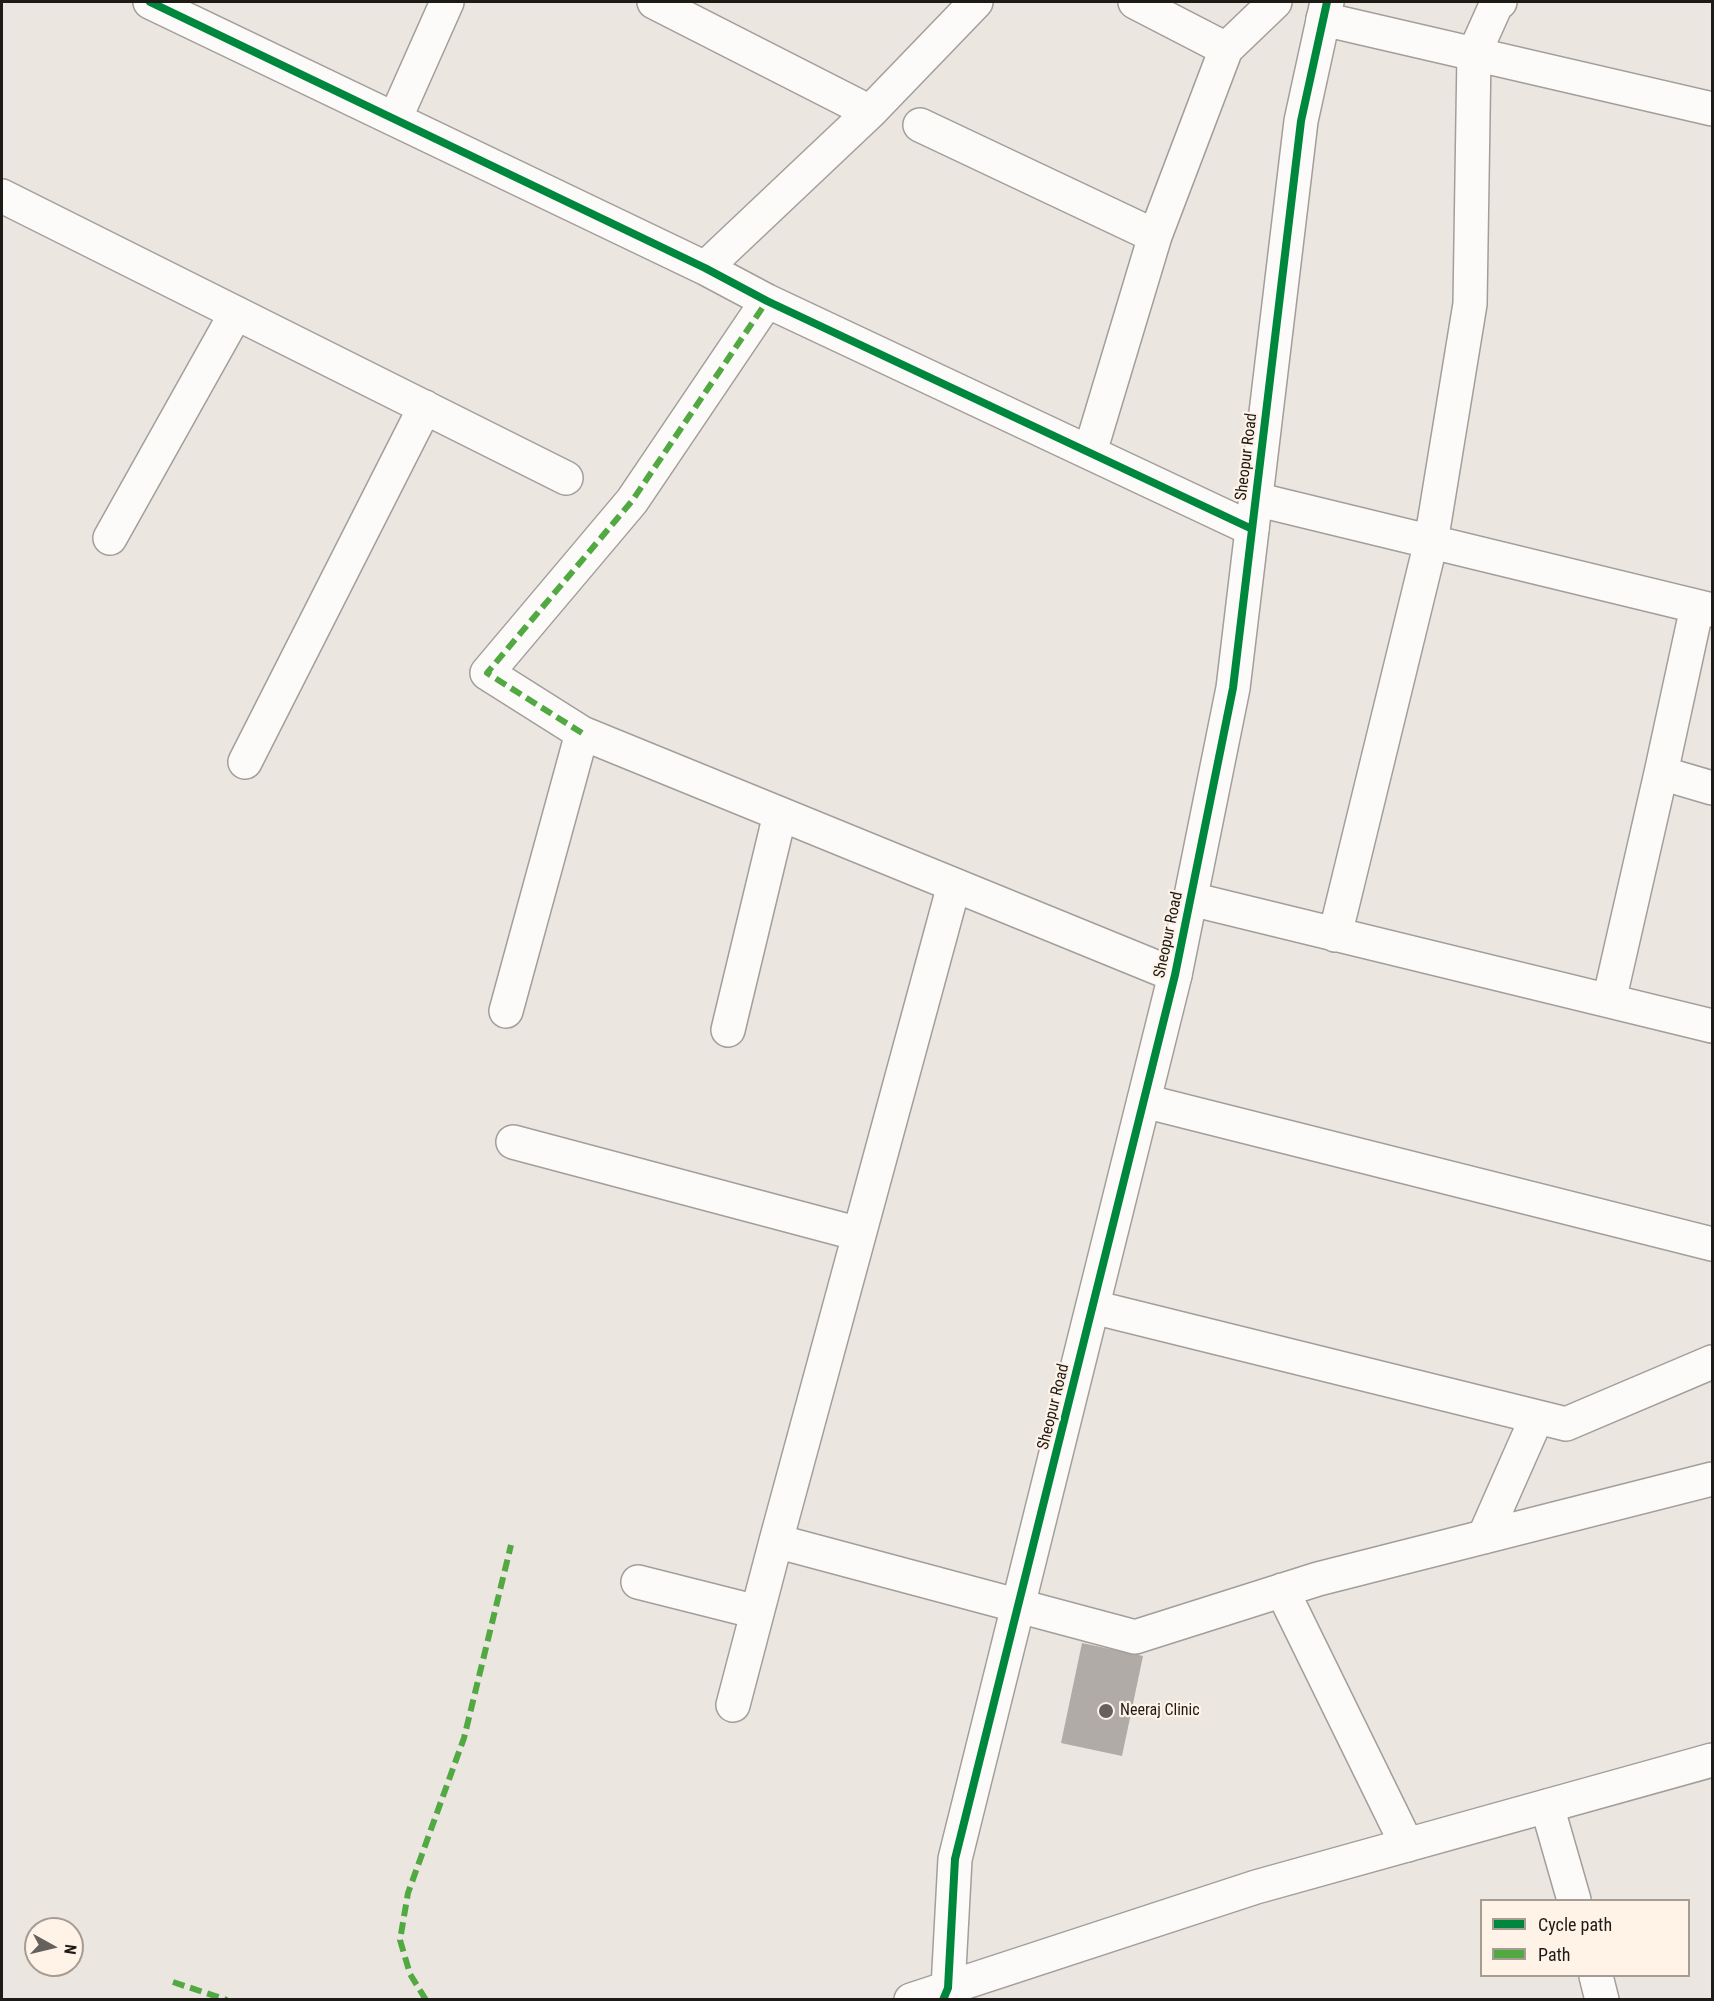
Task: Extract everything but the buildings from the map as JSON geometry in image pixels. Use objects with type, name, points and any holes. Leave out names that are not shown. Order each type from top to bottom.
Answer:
[{"type":"street","points":[[395,119],[447,2]]},
{"type":"street","points":[[705,268],[870,112],[976,2]]},
{"type":"street","points":[[1135,2],[1226,49]]},
{"type":"street","points":[[1090,452],[1155,236],[1226,49],[1275,2]]},
{"type":"street","points":[[1335,935],[1431,542],[1470,304],[1474,54],[1496,5],[1500,2]]},
{"type":"street","points":[[169,5],[395,119],[705,268],[767,301],[1090,452],[1253,514],[1431,542],[1705,609],[1661,773],[1609,1002]]},
{"type":"street","points":[[669,5],[870,112]]},
{"type":"street","points":[[1325,10],[1474,54],[1713,109]]},
{"type":"street","name":"Sheopur Road","points":[[946,1994],[955,1859],[1175,975],[1233,688],[1301,121],[1325,10]]},
{"type":"street","points":[[920,125],[1155,236]]},
{"type":"street","points":[[2,196],[566,478]]},
{"type":"street","points":[[767,301],[632,501],[487,673],[582,733],[1175,975]]},
{"type":"street","points":[[110,538],[236,313]]},
{"type":"street","points":[[245,762],[425,407]]},
{"type":"street","points":[[506,1011],[582,733]]},
{"type":"street","points":[[1661,773],[1713,789]]},
{"type":"street","points":[[728,1030],[780,814]]},
{"type":"street","points":[[733,1705],[954,885]]},
{"type":"street","points":[[1191,899],[1713,1026]]},
{"type":"street","points":[[1143,1101],[1713,1244]]},
{"type":"street","points":[[513,1142],[859,1234]]},
{"type":"street","points":[[1093,1307],[1566,1424],[1713,1362]]},
{"type":"street","points":[[1484,1537],[1537,1417]]},
{"type":"street","points":[[776,1541],[1135,1637],[1318,1579],[1713,1479]]},
{"type":"street","points":[[638,1582],[757,1612]]},
{"type":"street","points":[[1282,1590],[1407,1845]]},
{"type":"street","points":[[911,2000],[946,1994],[1256,1887],[1713,1760]]},
{"type":"street","points":[[1547,1806],[1574,1899]]},
{"type":"street","points":[[1596,1977],[1602,2000]]},
{"type":"marked path","points":[[582,733],[487,673],[632,501],[767,301]]},
{"type":"marked path","points":[[426,2000],[410,1974],[400,1940],[408,1893],[464,1738],[511,1545]]},
{"type":"marked path","points":[[173,1982],[227,2000]]},
{"type":"cycle path","points":[[150,2],[705,268],[767,301],[1252,529]]},
{"type":"cycle path","points":[[943,2000],[948,1988],[955,1859],[1175,975],[1233,688],[1301,121],[1327,2]]},
{"type":"place","name":"Neeraj Clinic","points":[[1106,1711]]}]
